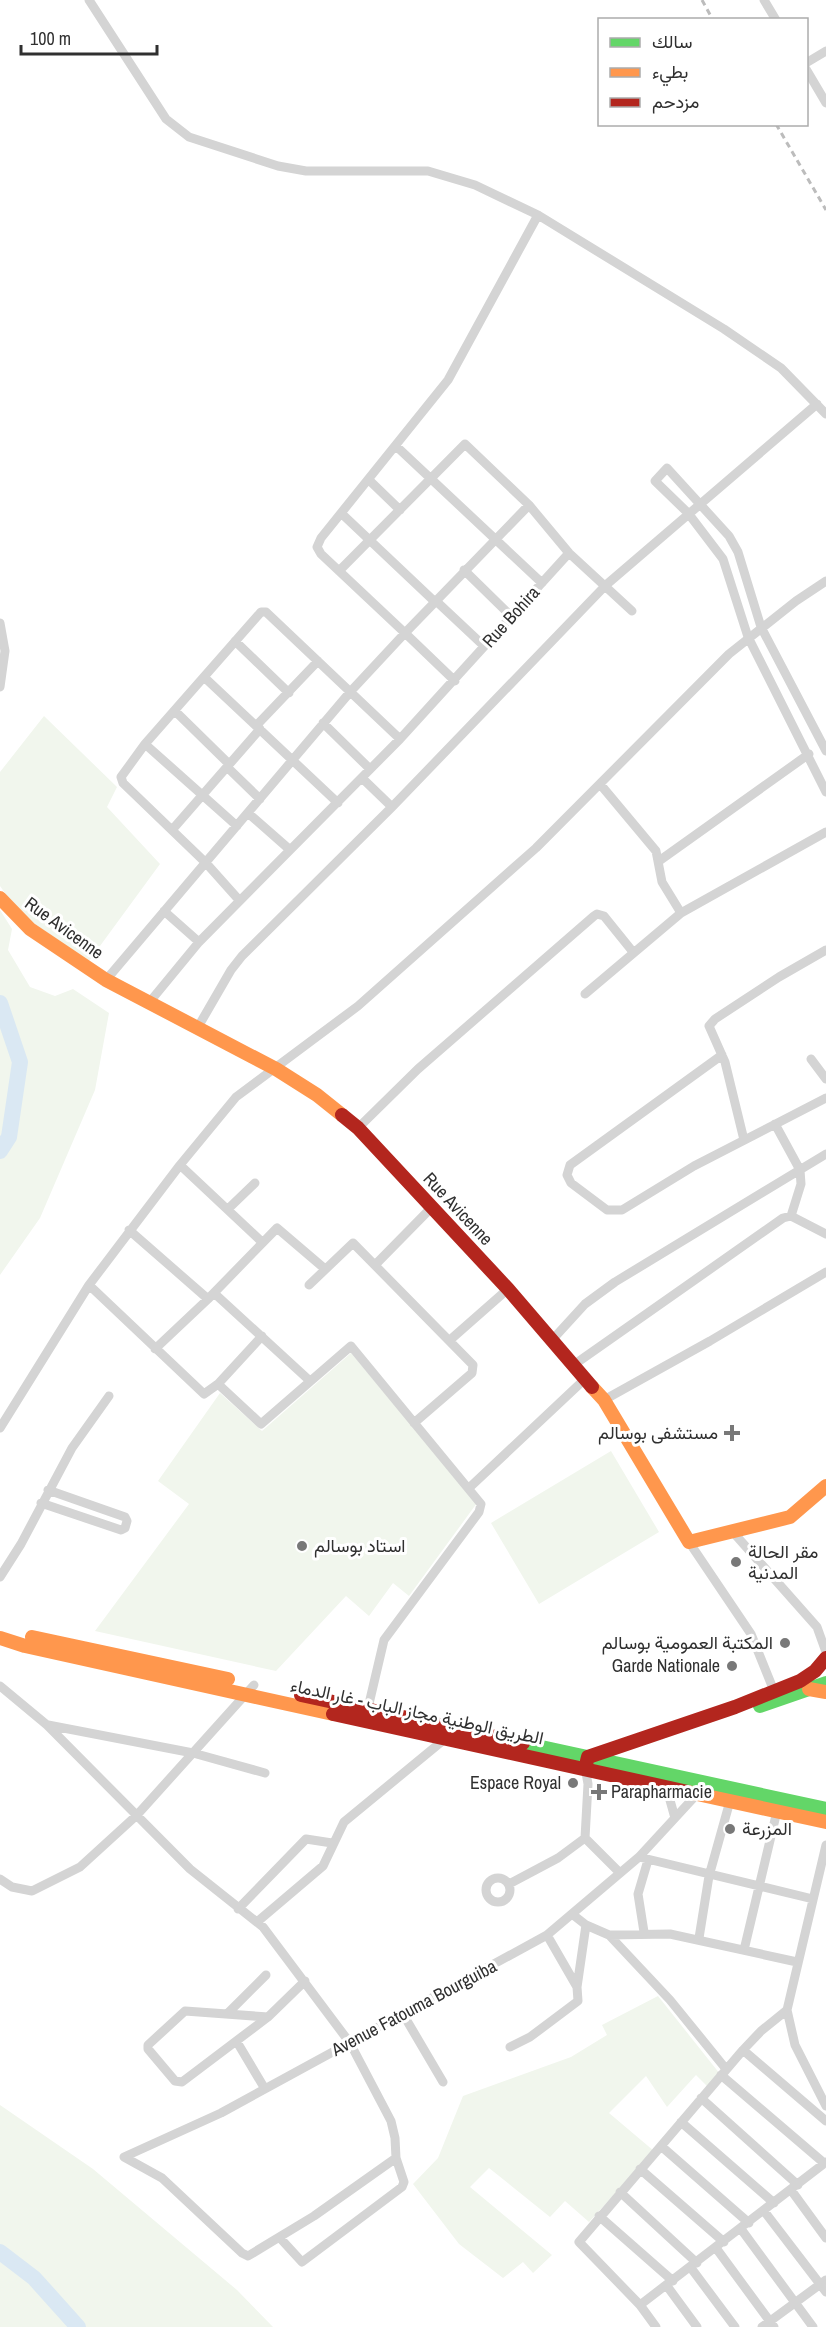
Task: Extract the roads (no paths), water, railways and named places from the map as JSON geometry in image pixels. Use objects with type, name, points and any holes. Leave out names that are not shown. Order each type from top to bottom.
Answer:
[{"type":"street","points":[[89,0],[166,119],[173,127],[189,137],[259,161],[306,171],[439,172],[475,185],[538,215],[734,335],[781,368],[826,414]]},
{"type":"street","points":[[764,0],[775,18]]},
{"type":"street","points":[[808,62],[826,51]]},
{"type":"street","points":[[808,71],[826,103]]},
{"type":"street","points":[[455,681],[321,554],[317,544],[448,380],[538,215]]},
{"type":"street","points":[[198,1028],[231,970],[242,956],[392,807],[606,585],[816,404]]},
{"type":"street","points":[[339,571],[462,444],[468,446],[529,505],[569,554],[606,585],[632,611]]},
{"type":"street","points":[[396,446],[542,583]]},
{"type":"street","points":[[826,751],[761,627],[738,552],[729,536],[667,468],[655,481],[688,513],[723,559],[748,637],[809,754],[824,778],[826,792]]},
{"type":"street","points":[[369,480],[400,510]]},
{"type":"street","points":[[106,980],[351,691],[434,601],[529,505]]},
{"type":"street","points":[[341,513],[484,646]]},
{"type":"street","name":"Rue Bohira","points":[[148,1004],[199,942],[400,739],[455,681],[510,615],[569,554]]},
{"type":"street","points":[[464,570],[510,615]]},
{"type":"street","points":[[0,1428],[89,1285],[129,1230],[236,1097],[358,1005],[536,848],[674,708],[748,637],[826,581]]},
{"type":"street","points":[[239,900],[206,862],[121,780],[122,774],[145,744],[264,611],[400,739]]},
{"type":"street","points":[[0,623],[5,651],[0,687]]},
{"type":"street","points":[[235,641],[289,693]]},
{"type":"street","points":[[172,830],[228,766],[258,727],[318,661]]},
{"type":"street","points":[[204,677],[338,803]]},
{"type":"street","points":[[175,711],[260,799]]},
{"type":"street","points":[[323,723],[370,769]]},
{"type":"street","points":[[145,744],[237,826]]},
{"type":"street","points":[[659,861],[682,847],[809,754]]},
{"type":"street","points":[[362,778],[392,807]]},
{"type":"street","points":[[600,784],[647,839],[659,861],[662,882],[681,913]]},
{"type":"street","points":[[248,813],[290,849]]},
{"type":"street","points":[[585,994],[681,913],[826,832]]},
{"type":"street","name":"Rue Avicenne","points":[[0,898],[30,929],[106,980],[276,1069],[317,1095],[358,1128],[508,1289],[604,1400],[689,1542]]},
{"type":"street","points":[[164,911],[199,942]]},
{"type":"street","points":[[358,1128],[418,1069],[597,914],[604,916],[633,952]]},
{"type":"street","points":[[744,1140],[722,1055],[711,1030],[711,1022],[779,977],[826,950]]},
{"type":"street","points":[[722,1055],[570,1165],[567,1175],[571,1183],[607,1210],[622,1210],[694,1166],[826,1098]]},
{"type":"street","points":[[811,1059],[826,1079]]},
{"type":"street","points":[[775,1124],[800,1170],[801,1184],[791,1215]]},
{"type":"street","points":[[553,1339],[585,1304],[615,1282],[826,1154]]},
{"type":"street","points":[[180,1165],[262,1242]]},
{"type":"street","points":[[228,1209],[255,1183]]},
{"type":"street","points":[[376,1264],[432,1207]]},
{"type":"street","points":[[575,1364],[783,1218],[791,1215],[826,1234]]},
{"type":"street","points":[[155,1349],[211,1296],[262,1242],[279,1228],[325,1269]]},
{"type":"street","points":[[129,1230],[262,1336],[310,1381]]},
{"type":"street","points":[[309,1285],[351,1243],[376,1264],[473,1365],[474,1370],[414,1423]]},
{"type":"street","points":[[604,1400],[710,1341],[826,1272]]},
{"type":"street","points":[[89,1285],[204,1394],[218,1384],[262,1336]]},
{"type":"street","points":[[450,1340],[508,1289]]},
{"type":"street","points":[[218,1384],[260,1424],[351,1346],[480,1504],[479,1512],[384,1640],[368,1708]]},
{"type":"street","points":[[468,1488],[586,1378]]},
{"type":"street","points":[[0,1577],[21,1544],[72,1448],[109,1396]]},
{"type":"street","points":[[776,1696],[751,1634],[689,1542],[790,1516],[826,1485]]},
{"type":"street","points":[[41,1503],[121,1530],[124,1528],[127,1521],[125,1518],[48,1490]]},
{"type":"street","points":[[732,1531],[817,1628],[826,1652]]},
{"type":"street","points":[[817,1628],[826,1632]]},
{"type":"street","name":"الطريق الوطنية مجاز الباب - غار الدماء","points":[[0,1637],[27,1637],[101,1657],[450,1734],[826,1809]]},
{"type":"street","points":[[776,1696],[807,1677],[826,1658]]},
{"type":"street","points":[[509,1884],[574,1848],[585,1838],[588,1784],[594,1764],[776,1696],[826,1683]]},
{"type":"street","points":[[0,1686],[47,1725],[190,1869],[257,1922],[305,1981],[350,2043],[391,2121],[396,2158],[404,2182],[402,2187],[304,2261],[298,2261],[280,2238],[396,2158]]},
{"type":"street","points":[[0,1879],[21,1891],[44,1887],[80,1867],[137,1815],[251,1689]]},
{"type":"street","points":[[809,1689],[826,1692]]},
{"type":"street","name":"الطريق الوطنية مجاز الباب - غار الدماء","points":[[333,1707],[368,1708],[450,1734]]},
{"type":"street","points":[[47,1725],[193,1753],[265,1773]]},
{"type":"street","points":[[257,1922],[323,1866],[344,1822],[450,1734]]},
{"type":"street","name":"الطريق الوطنية مجاز الباب - غار الدماء","points":[[594,1764],[666,1786],[826,1822]]},
{"type":"street","points":[[666,1786],[675,1818]]},
{"type":"street","name":"Avenue Fatouma Bourguiba","points":[[280,2238],[254,2254],[246,2255],[162,2178],[124,2157],[221,2113],[547,1935],[620,1873],[643,1858],[698,1793]]},
{"type":"street","points":[[699,1938],[709,1876],[730,1801]]},
{"type":"street","points":[[744,1950],[757,1887],[777,1811]]},
{"type":"street","points":[[585,1838],[620,1873]]},
{"type":"street","points":[[238,1909],[306,1839],[333,1843]]},
{"type":"street","points":[[826,1845],[787,2010],[795,2045],[826,2106]]},
{"type":"street","points":[[644,1932],[638,1894],[643,1858],[757,1887],[814,1894],[826,1893]]},
{"type":"street","points":[[572,1914],[586,1925],[609,1935],[670,2000],[724,2072],[825,2162],[694,2266],[640,2305]]},
{"type":"street","points":[[577,1987],[586,1925]]},
{"type":"street","points":[[609,1935],[644,1932],[699,1938],[797,1962]]},
{"type":"street","points":[[510,2047],[530,2037],[580,1999],[577,1987],[547,1935]]},
{"type":"street","points":[[227,2014],[266,1975]]},
{"type":"street","points":[[268,2017],[185,2011],[148,2045],[148,2049],[178,2082],[237,2042],[268,2017],[305,1981]]},
{"type":"street","points":[[656,2327],[640,2305],[579,2244],[599,2216],[742,2050],[787,2010]]},
{"type":"street","points":[[403,2014],[443,2082]]},
{"type":"street","points":[[237,2042],[265,2089]]},
{"type":"street","points":[[742,2050],[826,2121]]},
{"type":"street","points":[[701,2098],[794,2188],[826,2238]]},
{"type":"street","points":[[681,2122],[774,2203]]},
{"type":"street","points":[[661,2146],[749,2223]]},
{"type":"street","points":[[640,2169],[720,2245],[769,2325],[795,2303],[824,2286],[764,2211]]},
{"type":"street","points":[[620,2192],[694,2266],[735,2327]]},
{"type":"street","points":[[599,2216],[670,2284],[697,2327]]},
{"type":"street","points":[[741,2229],[813,2327]]},
{"type":"waterway","points":[[0,1003],[20,1062],[9,1137],[0,1151]]},
{"type":"waterway","points":[[0,2252],[34,2278],[78,2327]]},
{"type":"railway","points":[[702,0],[712,18]]},
{"type":"railway","points":[[777,126],[826,210]]},
{"type":"place","name":"مستشفى بوسالم","points":[[732,1433]]},
{"type":"place","name":"استاد بوسالم","points":[[302,1546]]},
{"type":"place","name":"مقر الحالة المدنية","points":[[736,1562]]},
{"type":"place","name":"المكتبة العمومية بوسالم","points":[[785,1643]]},
{"type":"place","name":"Garde Nationale","points":[[732,1666]]},
{"type":"place","name":"Espace Royal","points":[[573,1783]]},
{"type":"place","name":"Parapharmacie","points":[[599,1792]]},
{"type":"place","name":"المزرعة","points":[[730,1829]]}]
